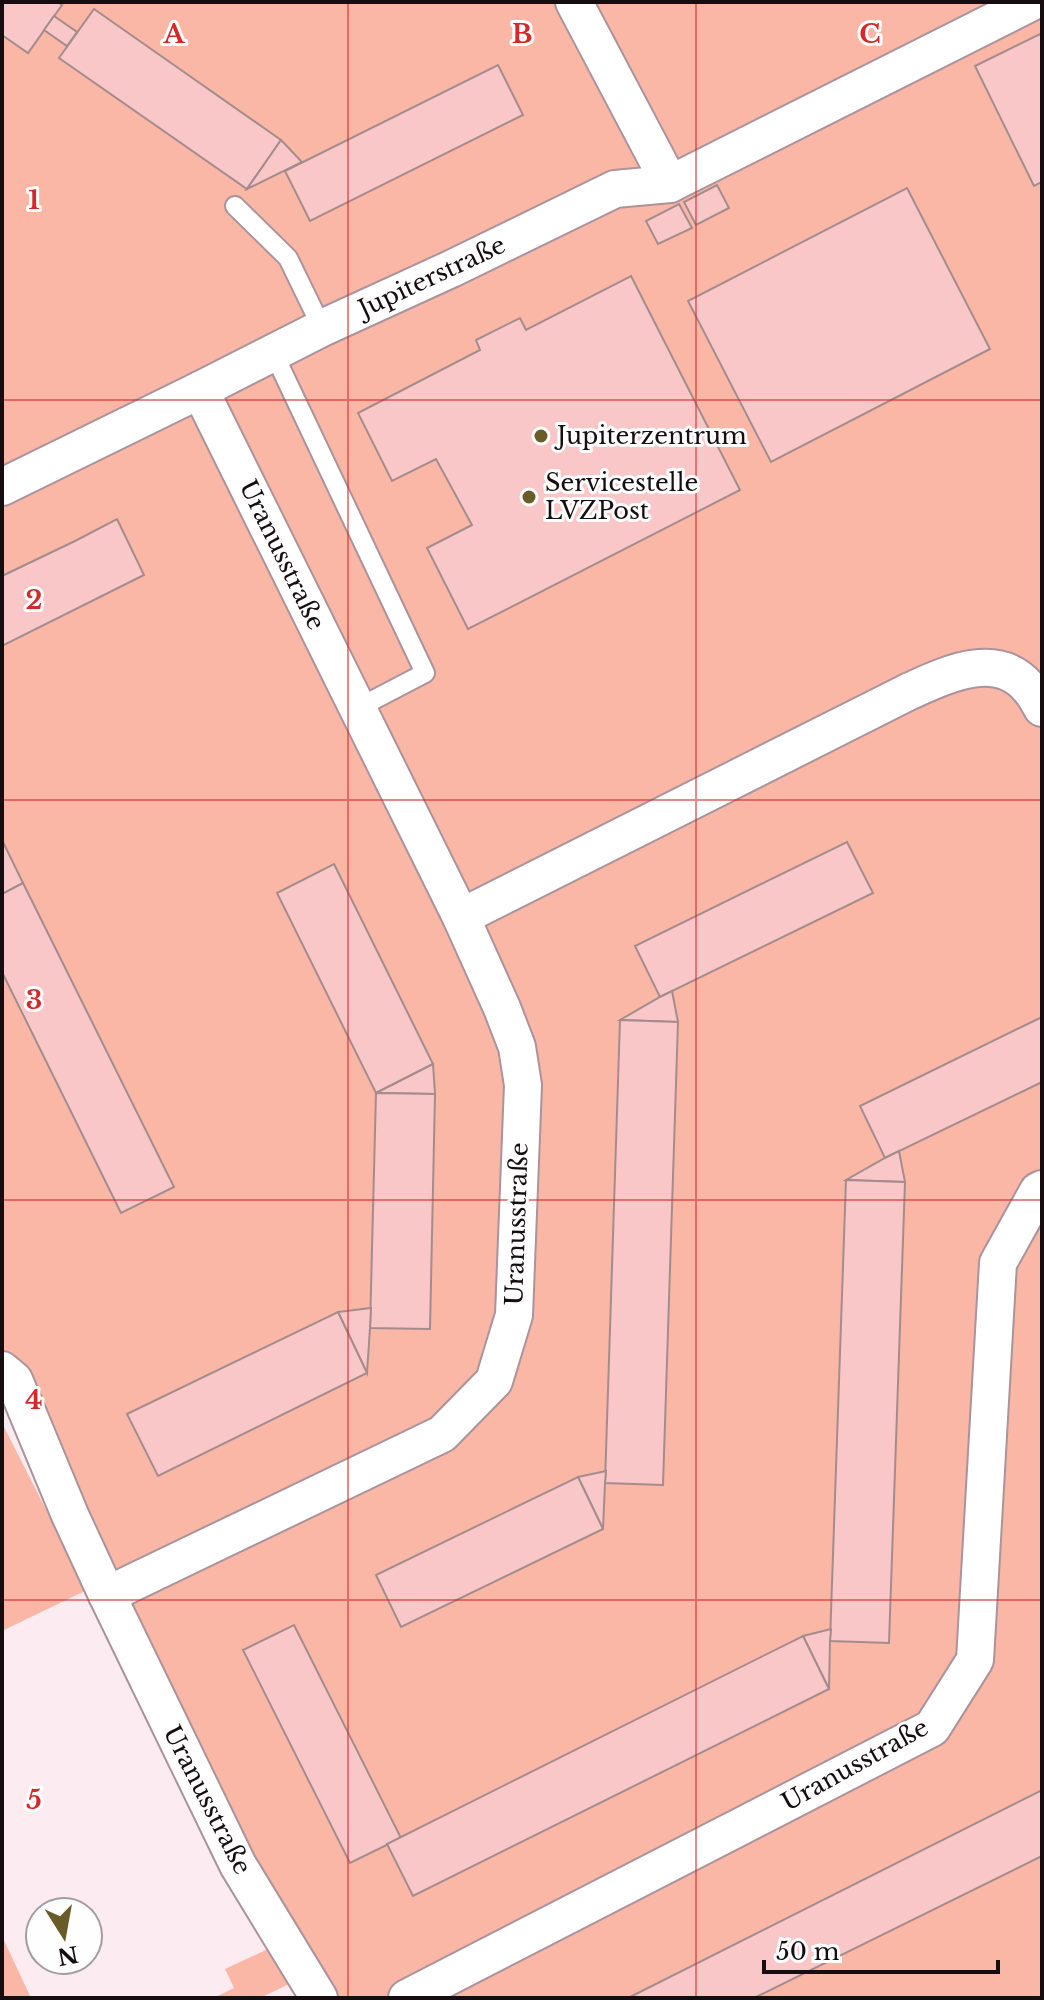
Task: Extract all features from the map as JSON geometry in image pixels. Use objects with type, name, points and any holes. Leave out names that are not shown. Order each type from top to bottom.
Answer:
[{"type":"street","points":[[574,2],[670,184]]},
{"type":"street","name":"Jupiterstraße","points":[[200,390],[322,328],[615,189],[670,184],[1032,2]]},
{"type":"street","points":[[2,487],[200,390]]},
{"type":"street","name":"Uranusstraße","points":[[107,1595],[442,1434],[494,1381],[514,1315],[523,1085],[517,1047],[461,917],[200,390]]},
{"type":"street","points":[[461,917],[944,676],[984,667],[1011,673],[1028,686],[1042,708]]},
{"type":"street","name":"Uranusstraße","points":[[407,1998],[932,1728],[975,1660],[998,1263],[1038,1191],[1042,1189]]},
{"type":"street","name":"Uranusstraße","points":[[2,1370],[14,1380],[70,1515],[238,1865],[319,1998]]},
{"type":"lane","points":[[235,206],[288,258],[322,328]]},
{"type":"lane","points":[[274,354],[425,673],[358,708]]},
{"type":"shaded area","points":[[2,2],[1042,2],[1042,1998],[319,1998],[2,1370]]},
{"type":"shaded area","points":[[2,1423],[87,1590],[2,1631]]},
{"type":"shaded area","points":[[2,1936],[31,1998],[2,1998]]},
{"type":"shaded area","points":[[268,1949],[289,1984],[260,1998],[213,1998],[234,1988],[225,1969]]},
{"type":"building","points":[[2,2],[58,2],[62,5],[28,53],[2,35]]},
{"type":"building","points":[[94,9],[281,140],[247,189],[59,58]]},
{"type":"building","points":[[54,16],[77,32],[67,46],[44,30]]},
{"type":"building","points":[[1040,34],[1042,182],[1034,186],[975,66]]},
{"type":"building","points":[[498,65],[523,115],[310,221],[285,171]]},
{"type":"building","points":[[281,140],[302,162],[247,189]]},
{"type":"building","points":[[717,185],[729,208],[696,225],[684,202]]},
{"type":"building","points":[[907,188],[990,349],[771,462],[688,301]]},
{"type":"building","points":[[679,204],[692,228],[658,244],[646,221]]},
{"type":"building","name":"Jupiterzentrum","points":[[631,276],[740,490],[468,629],[427,548],[472,525],[436,459],[392,481],[358,413],[480,350],[476,340],[520,318],[526,330]]},
{"type":"building","points":[[117,519],[144,575],[2,646],[2,576]]},
{"type":"building","points":[[2,840],[23,883],[2,894]]},
{"type":"building","points":[[847,842],[873,893],[660,997],[635,946]]},
{"type":"building","points":[[334,864],[433,1064],[376,1093],[277,893]]},
{"type":"building","points":[[23,883],[174,1187],[121,1213],[2,972],[2,894]]},
{"type":"building","points":[[672,991],[678,1022],[620,1020],[660,997]]},
{"type":"building","points":[[1042,1017],[1042,1082],[885,1158],[860,1106]]},
{"type":"building","points":[[620,1020],[678,1022],[663,1485],[605,1483]]},
{"type":"building","points":[[433,1064],[435,1094],[376,1093]]},
{"type":"building","points":[[376,1093],[435,1094],[430,1329],[370,1328]]},
{"type":"building","points":[[899,1151],[905,1182],[846,1180],[885,1158]]},
{"type":"building","points":[[846,1180],[905,1182],[889,1643],[830,1641]]},
{"type":"building","points":[[371,1308],[370,1328],[367,1373],[338,1312]]},
{"type":"building","points":[[338,1312],[367,1373],[158,1476],[127,1414]]},
{"type":"building","points":[[606,1471],[605,1483],[603,1529],[578,1477]]},
{"type":"building","points":[[578,1477],[603,1529],[401,1627],[376,1575]]},
{"type":"building","points":[[294,1625],[401,1838],[350,1863],[243,1650]]},
{"type":"building","points":[[831,1629],[830,1641],[829,1689],[803,1636]]},
{"type":"building","points":[[803,1636],[829,1689],[413,1896],[387,1844]]},
{"type":"building","points":[[1042,1790],[1042,1856],[754,1998],[628,1998]]},
{"type":"place","name":"Jupiterzentrum","points":[[541,436]]},
{"type":"place","name":"Servicestelle LVZPost","points":[[529,497]]}]
